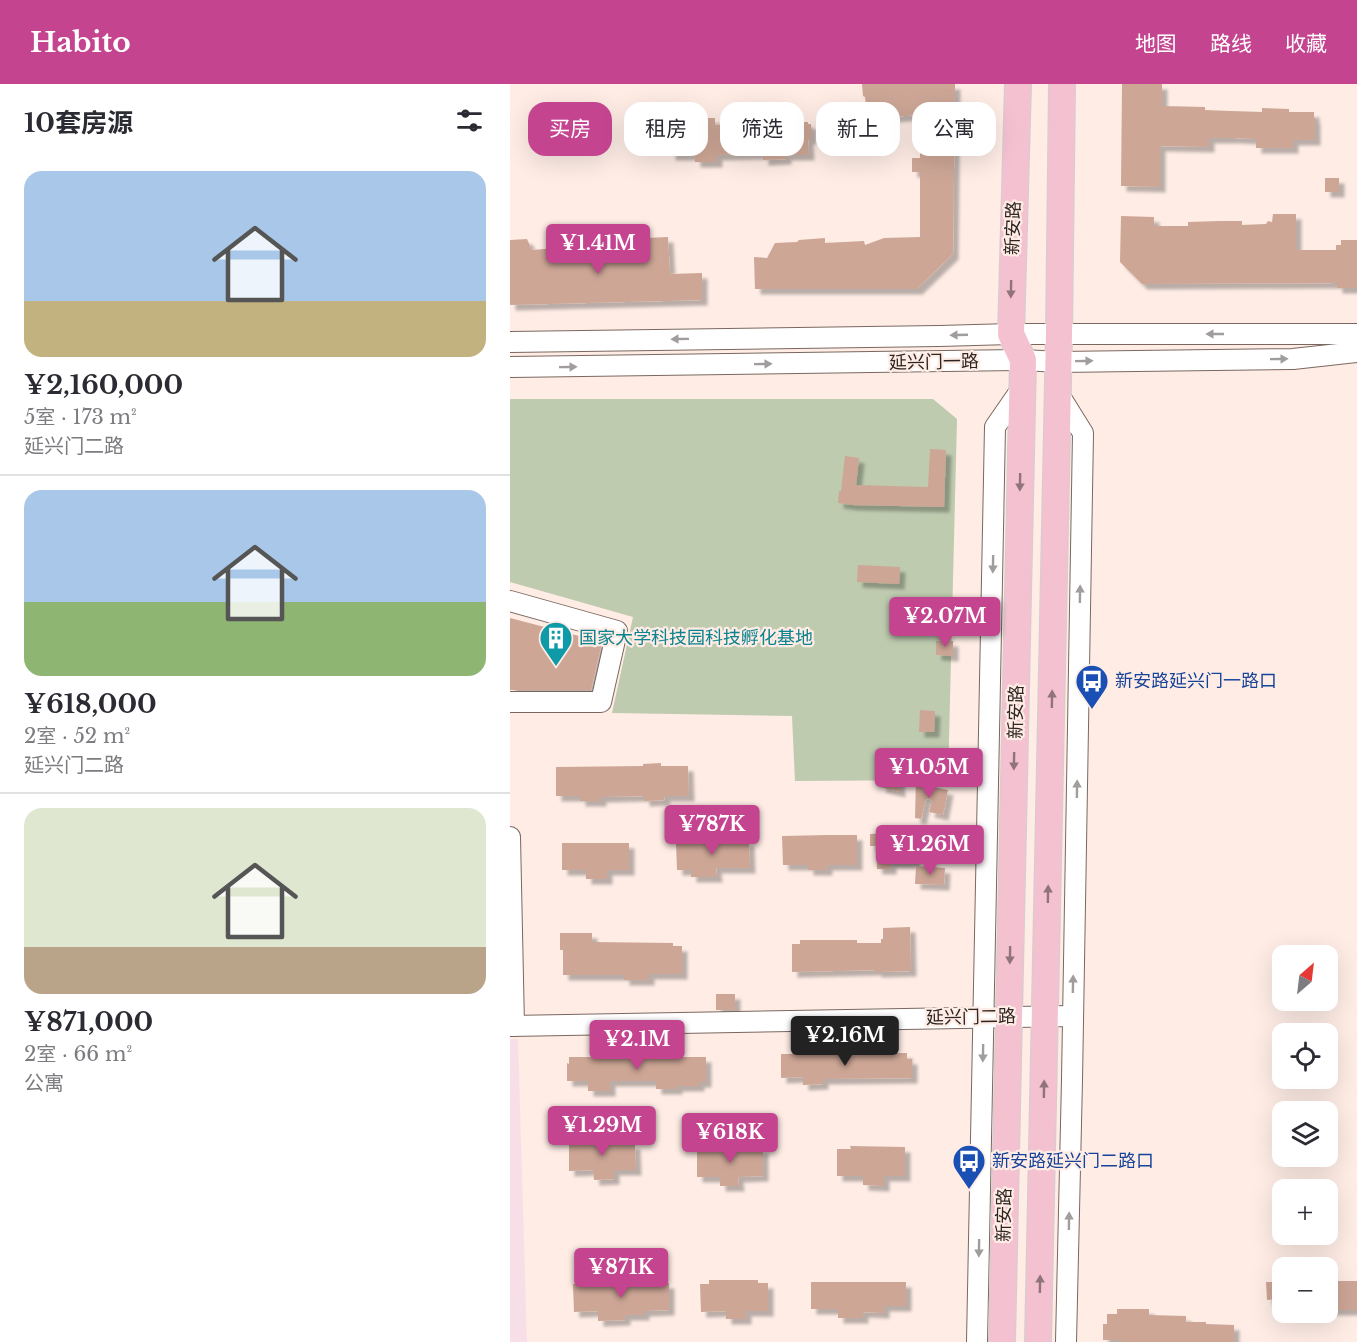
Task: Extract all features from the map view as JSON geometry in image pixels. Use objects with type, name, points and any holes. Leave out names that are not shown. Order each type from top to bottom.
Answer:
[{"type":"main road","name":"新安路","points":[[1002,1342],[996,1016],[1023,360],[1011,334],[1018,84]]},
{"type":"main road","name":"新安路","points":[[1038,1342],[1059,362],[1062,84]]},
{"type":"street","name":"延兴门一路","points":[[510,342],[1011,334],[1357,334]]},
{"type":"street","name":"延兴门一路","points":[[510,367],[1293,359],[1357,352]]},
{"type":"street","points":[[1058,393],[1083,433],[1066,1342]]},
{"type":"street","points":[[510,601],[617,631],[601,702],[510,702]]},
{"type":"street","points":[[510,837],[512,1026]]},
{"type":"street","points":[[977,1342],[996,1016]]},
{"type":"street","name":"延兴门二路","points":[[512,1026],[1073,1016]]},
{"type":"shaded area","points":[[510,1039],[518,1039],[527,1342],[510,1342]]},
{"type":"green space","points":[[510,399],[933,399],[957,419],[948,780],[795,781],[792,716],[612,713],[633,617],[510,582]]},
{"type":"building","points":[[862,84],[955,84],[955,102],[912,102],[912,115],[900,116],[900,102],[866,102]]},
{"type":"building","points":[[1122,84],[1162,84],[1162,106],[1205,107],[1205,110],[1262,112],[1262,108],[1289,109],[1289,112],[1314,112],[1315,140],[1293,140],[1293,148],[1256,148],[1256,139],[1235,138],[1209,138],[1209,147],[1160,146],[1160,187],[1121,186]]},
{"type":"building","points":[[708,118],[715,118],[715,125],[720,125],[720,155],[717,155],[717,162],[695,162],[695,156],[708,156]]},
{"type":"building","points":[[804,122],[811,124],[811,139],[808,139],[809,155],[804,155]]},
{"type":"building","points":[[763,156],[786,156],[786,159],[763,160]]},
{"type":"building","points":[[920,156],[954,156],[953,254],[917,289],[755,289],[754,257],[767,258],[775,243],[825,238],[825,243],[864,241],[865,245],[884,238],[920,237],[920,172],[912,172],[912,158],[920,158]]},
{"type":"building","points":[[1325,178],[1339,178],[1339,192],[1325,192]]},
{"type":"building","points":[[1273,214],[1296,214],[1296,250],[1336,250],[1336,245],[1341,245],[1341,240],[1357,240],[1357,288],[1337,288],[1337,283],[1142,284],[1120,262],[1121,216],[1154,217],[1154,226],[1188,226],[1188,222],[1220,221],[1242,221],[1242,225],[1266,224],[1268,221],[1272,222]]},
{"type":"building","points":[[668,237],[670,274],[702,273],[702,300],[510,305],[510,240],[527,239],[532,250],[581,246],[646,247],[645,238]]},
{"type":"building","points":[[930,449],[946,450],[944,507],[838,503],[845,456],[859,458],[856,485],[928,487]]},
{"type":"building","points":[[858,565],[900,567],[899,584],[857,582]]},
{"type":"building","name":"国家大学科技园科技孵化基地","points":[[510,618],[602,642],[591,690],[510,690]]},
{"type":"building","points":[[936,641],[953,641],[953,656],[936,655]]},
{"type":"building","points":[[920,710],[935,711],[934,732],[919,732]]},
{"type":"building","points":[[661,763],[661,766],[688,766],[689,796],[665,796],[664,800],[644,801],[644,796],[601,797],[601,801],[580,801],[580,796],[556,796],[556,767],[643,766],[643,764]]},
{"type":"building","points":[[884,771],[899,775],[900,792],[880,787]]},
{"type":"building","points":[[916,779],[930,783],[929,786],[948,790],[943,815],[929,812],[932,800],[926,799],[921,819],[915,818]]},
{"type":"building","points":[[887,833],[887,835],[915,835],[915,863],[891,863],[891,869],[877,869],[876,846],[870,846],[870,834]]},
{"type":"building","points":[[857,835],[857,865],[827,865],[827,870],[808,870],[808,865],[783,865],[782,836]]},
{"type":"building","points":[[739,838],[739,841],[749,841],[750,868],[716,868],[717,877],[691,877],[691,870],[677,870],[676,843],[686,843],[686,839]]},
{"type":"building","points":[[562,843],[629,843],[629,870],[607,870],[607,879],[586,879],[586,870],[562,870]]},
{"type":"building","points":[[916,866],[945,868],[944,885],[915,884]]},
{"type":"building","points":[[910,927],[911,971],[792,972],[792,944],[800,944],[800,940],[857,940],[857,943],[881,943],[883,928]]},
{"type":"building","points":[[560,933],[592,933],[592,942],[673,943],[673,946],[682,946],[682,974],[649,974],[649,980],[624,980],[624,975],[563,975]]},
{"type":"building","points":[[716,994],[735,994],[735,1010],[716,1010]]},
{"type":"building","points":[[907,1053],[907,1059],[912,1059],[912,1078],[823,1079],[823,1084],[803,1085],[803,1077],[781,1078],[781,1054]]},
{"type":"building","points":[[569,1057],[706,1057],[706,1082],[699,1082],[699,1086],[656,1089],[656,1081],[610,1081],[610,1091],[588,1091],[588,1081],[567,1081]]},
{"type":"building","points":[[618,1139],[619,1144],[635,1144],[636,1170],[614,1170],[614,1179],[594,1180],[593,1170],[569,1171],[569,1143],[578,1143],[578,1140]]},
{"type":"building","points":[[850,1146],[905,1147],[905,1176],[884,1176],[884,1186],[863,1185],[863,1176],[837,1176],[837,1149],[851,1149]]},
{"type":"building","points":[[704,1147],[763,1148],[763,1176],[738,1177],[739,1186],[720,1186],[720,1177],[697,1177],[697,1149],[704,1149]]},
{"type":"building","points":[[709,1280],[758,1280],[758,1283],[768,1283],[768,1311],[746,1311],[746,1319],[726,1319],[726,1311],[701,1312],[700,1284],[709,1284]]},
{"type":"building","points":[[1338,1281],[1357,1281],[1357,1310],[1338,1310]]},
{"type":"building","points":[[811,1282],[906,1282],[906,1306],[884,1306],[884,1313],[863,1312],[863,1318],[838,1318],[838,1309],[811,1309]]},
{"type":"building","points":[[1266,1282],[1272,1282],[1272,1300],[1267,1300]]},
{"type":"building","points":[[669,1283],[669,1310],[644,1311],[644,1315],[625,1315],[625,1320],[598,1321],[598,1311],[574,1312],[573,1284]]},
{"type":"building","points":[[1117,1309],[1149,1309],[1149,1315],[1186,1316],[1186,1322],[1234,1325],[1234,1342],[1103,1340],[1103,1324],[1107,1324],[1107,1314],[1117,1314]]},
{"type":"place","name":"国家大学科技园科技孵化基地","points":[[556,667]]},
{"type":"place","name":"新安路延兴门一路口","points":[[1092,710]]},
{"type":"place","name":"新安路延兴门二路口","points":[[969,1190]]}]
